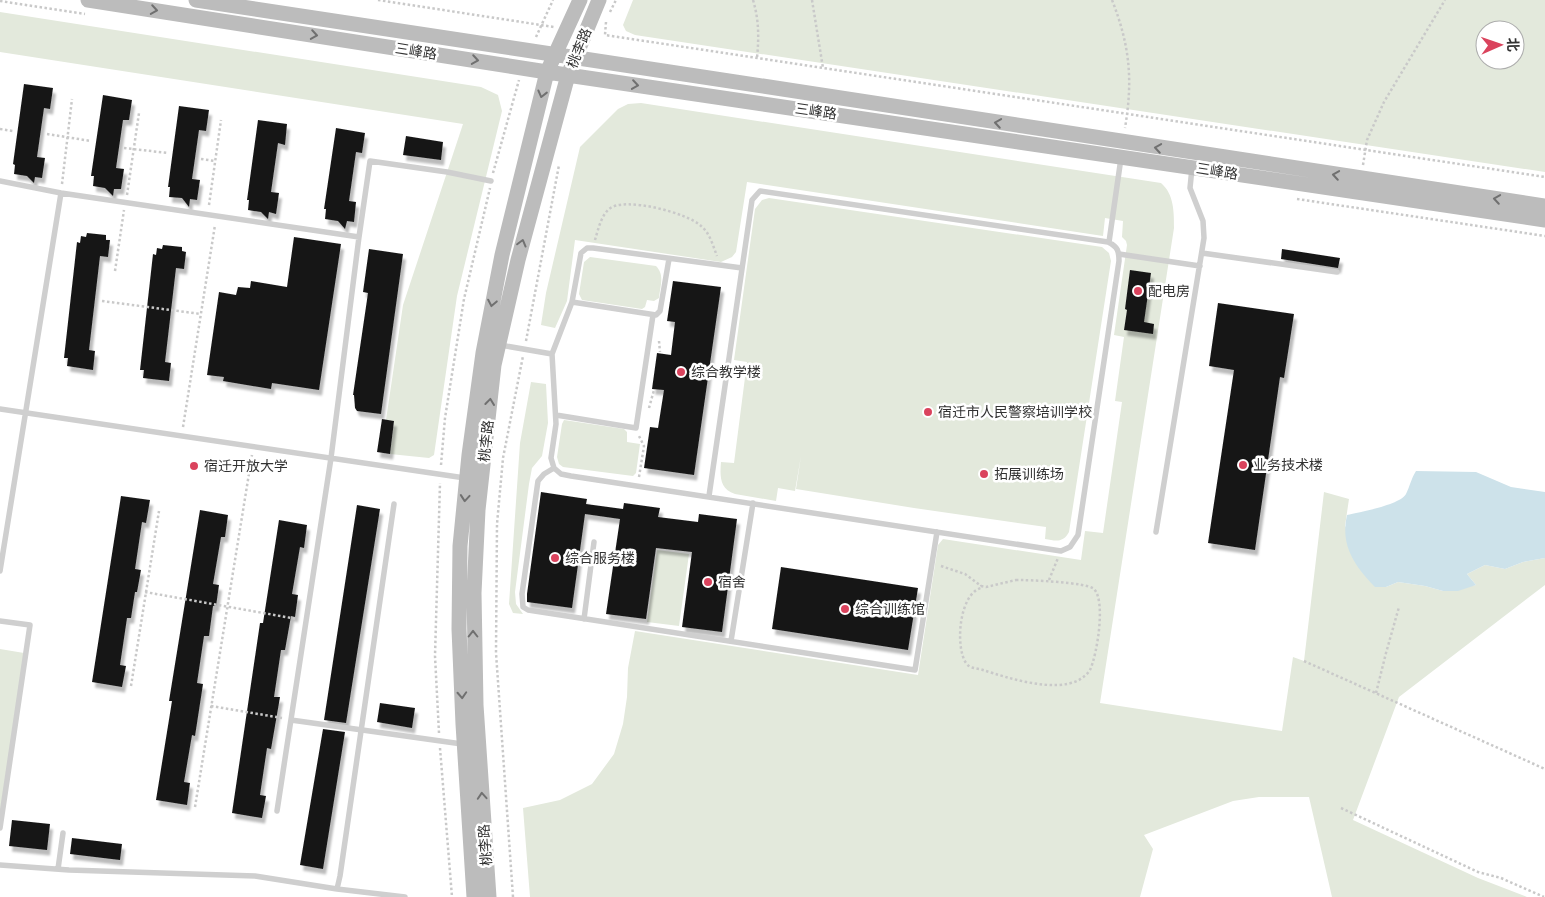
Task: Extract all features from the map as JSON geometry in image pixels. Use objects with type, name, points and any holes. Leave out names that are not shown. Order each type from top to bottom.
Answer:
[{"type":"main road","name":"三峰路","points":[[88,0],[547,72],[1122,149]]},
{"type":"main road","name":"三峰路","points":[[196,0],[575,56],[1545,220]]},
{"type":"main road","name":"桃李路","points":[[474,897],[459,629],[460,546],[474,479],[502,255],[547,72],[580,0]]},
{"type":"main road","name":"桃李路","points":[[492,344],[518,260],[568,75],[599,0]]},
{"type":"main road","name":"三峰路","points":[[1193,160],[1361,178],[1545,206]]},
{"type":"main road","name":"桃李路","points":[[474,479],[473,642],[489,897]]},
{"type":"lane","points":[[1109,242],[1122,149]]},
{"type":"lane","points":[[1156,532],[1205,228],[1190,188],[1193,160]]},
{"type":"lane","points":[[277,811],[331,458],[358,237],[370,161],[491,181]]},
{"type":"lane","points":[[0,181],[61,193],[358,237]]},
{"type":"lane","points":[[709,496],[752,200],[760,191],[1109,242],[1114,245],[1119,254],[1078,535],[1070,547],[1062,551],[571,476],[561,474],[554,468],[551,458],[556,415],[552,354],[572,302],[581,253],[587,248],[593,248],[742,268]]},
{"type":"lane","points":[[0,571],[61,193]]},
{"type":"lane","points":[[1202,253],[1338,272]]},
{"type":"lane","points":[[1119,254],[1200,266]]},
{"type":"lane","points":[[572,302],[654,315],[660,311],[669,259]]},
{"type":"lane","points":[[556,415],[636,428],[654,315]]},
{"type":"lane","points":[[492,344],[552,354]]},
{"type":"lane","points":[[0,409],[474,479]]},
{"type":"lane","points":[[554,468],[544,474],[538,481],[522,594],[524,607],[528,610],[915,670],[937,532]]},
{"type":"lane","points":[[731,641],[753,503]]},
{"type":"lane","points":[[337,889],[394,504]]},
{"type":"lane","points":[[584,619],[594,542]]},
{"type":"lane","points":[[0,621],[30,624],[0,828]]},
{"type":"lane","points":[[291,720],[464,744]]},
{"type":"lane","points":[[58,869],[62,833]]},
{"type":"lane","points":[[0,865],[255,876],[337,889],[405,897]]},
{"type":"path","points":[[378,0],[566,29]]},
{"type":"path","points":[[605,35],[605,24],[616,0]]},
{"type":"path","points":[[752,0],[759,35],[757,58]]},
{"type":"path","points":[[812,0],[823,68]]},
{"type":"path","points":[[1112,0],[1122,24],[1127,49],[1129,76],[1128,114],[1122,149]]},
{"type":"path","points":[[1361,178],[1367,140],[1384,102],[1445,0]]},
{"type":"path","points":[[585,32],[1545,177]]},
{"type":"path","points":[[61,193],[72,99]]},
{"type":"path","points":[[115,271],[139,112]]},
{"type":"path","points":[[208,214],[220,120]]},
{"type":"path","points":[[0,129],[12,131]]},
{"type":"path","points":[[47,134],[91,141]]},
{"type":"path","points":[[124,148],[168,153]]},
{"type":"path","points":[[201,159],[215,161]]},
{"type":"path","points":[[513,897],[496,653],[497,524],[503,458],[560,164]]},
{"type":"path","points":[[593,248],[601,223],[610,208],[621,204],[637,204],[677,213],[702,226],[710,238],[718,258],[718,265]]},
{"type":"path","points":[[182,436],[216,216]]},
{"type":"path","points":[[102,301],[201,314]]},
{"type":"path","points":[[636,428],[644,446],[638,486]]},
{"type":"path","points":[[195,807],[254,446]]},
{"type":"path","points":[[131,686],[159,511]]},
{"type":"path","points":[[1049,580],[1062,551]]},
{"type":"path","points":[[932,560],[944,568],[965,574],[981,586],[986,587],[1016,580],[1049,580],[1056,583],[1081,584],[1091,587],[1098,596],[1100,612],[1098,637],[1090,669],[1086,675],[1066,684],[1042,684],[1004,677],[970,667],[966,664],[960,640],[961,620],[971,595],[981,586]]},
{"type":"path","points":[[146,592],[306,620]]},
{"type":"path","points":[[1376,693],[1400,607]]},
{"type":"path","points":[[1304,661],[1545,769]]},
{"type":"path","points":[[211,706],[291,720]]},
{"type":"path","points":[[1342,808],[1478,872],[1501,878],[1544,897]]},
{"type":"shaded area","points":[[633,0],[1545,0],[1545,172],[635,35],[626,31],[623,25]]},
{"type":"shaded area","points":[[0,12],[481,87],[498,95],[502,111],[457,296],[434,455],[429,458],[390,454],[394,421],[386,420],[403,305],[463,124],[0,52]]},
{"type":"shaded area","points":[[641,103],[1161,183],[1169,192],[1171,198],[1174,228],[1100,703],[1282,731],[1293,657],[1304,661],[1324,492],[1349,499],[1345,526],[1386,587],[1398,582],[1443,591],[1476,585],[1467,574],[1485,565],[1505,569],[1523,562],[1545,558],[1545,585],[1399,697],[1353,820],[1478,878],[1527,897],[1332,897],[1309,797],[1259,797],[1233,801],[1144,835],[1153,849],[1140,897],[530,897],[523,808],[560,800],[592,784],[614,754],[623,724],[627,697],[628,668],[635,631],[918,675],[938,545],[943,539],[1081,560],[1085,531],[1103,533],[1122,402],[1115,401],[1124,337],[1114,335],[1127,245],[1122,237],[1123,221],[1105,218],[1103,236],[747,182],[736,252],[732,257],[721,262],[575,240],[567,301],[555,328],[541,325],[546,293],[580,147],[618,109],[628,104]]},
{"type":"shaded area","points":[[769,198],[1102,247],[1109,253],[1111,261],[1067,536],[1062,540],[1056,541],[1045,539],[1046,527],[796,489],[801,456],[795,491],[778,488],[776,501],[735,494],[726,489],[721,477],[721,462],[734,463],[747,362],[734,360],[755,209],[762,200]]},
{"type":"shaded area","points":[[590,257],[656,266],[661,277],[659,298],[654,301],[647,300],[645,307],[642,309],[582,300],[579,294],[584,262]]},
{"type":"shaded area","points":[[531,382],[546,384],[548,423],[542,456],[532,468],[529,484],[515,592],[516,604],[523,614],[513,613],[509,604],[520,443]]},
{"type":"shaded area","points":[[564,420],[624,429],[627,432],[627,442],[640,444],[636,473],[633,476],[563,467],[559,464],[557,457]]},
{"type":"shaded area","points":[[657,550],[689,554],[679,626],[647,622]]},
{"type":"shaded area","points":[[0,649],[24,653],[0,825]]},
{"type":"water","points":[[1416,471],[1476,472],[1511,487],[1545,492],[1545,558],[1523,562],[1505,569],[1485,565],[1467,574],[1476,585],[1458,591],[1443,591],[1398,582],[1386,587],[1375,587],[1361,571],[1351,555],[1345,526],[1347,515],[1396,502],[1406,494]]},
{"type":"building","points":[[24,84],[53,88],[50,109],[44,108],[37,157],[45,158],[42,178],[35,177],[34,183],[27,176],[14,174],[15,165],[13,164]]},
{"type":"building","points":[[103,95],[132,100],[129,120],[123,120],[116,168],[124,169],[121,189],[114,189],[113,196],[105,188],[93,186],[94,176],[91,176]]},
{"type":"building","points":[[179,106],[209,110],[206,131],[199,130],[192,179],[200,180],[197,200],[190,199],[189,207],[182,198],[169,197],[170,187],[168,187]]},
{"type":"building","points":[[258,120],[287,124],[285,145],[278,143],[271,192],[279,193],[276,214],[269,212],[268,219],[261,212],[248,210],[249,200],[247,200]]},
{"type":"building","points":[[336,128],[365,133],[362,153],[356,152],[349,201],[356,202],[354,222],[347,221],[345,229],[338,221],[325,219],[326,209],[324,209]]},
{"type":"building","points":[[406,136],[443,142],[441,160],[403,155]]},
{"type":"building","points":[[87,233],[106,235],[106,240],[110,240],[108,257],[100,256],[89,350],[95,351],[93,370],[67,366],[68,358],[64,358],[77,242],[80,243],[81,236],[86,237]]},
{"type":"building","points":[[294,237],[341,244],[319,390],[272,383],[271,389],[223,381],[224,377],[207,375],[219,292],[236,295],[238,287],[250,288],[251,281],[287,287]]},
{"type":"building","points":[[163,245],[182,247],[182,251],[186,252],[184,269],[176,268],[165,362],[171,363],[169,381],[143,378],[144,370],[140,370],[153,254],[156,255],[157,248],[162,249]]},
{"type":"building","points":[[369,249],[403,254],[381,414],[357,411],[353,395],[368,293],[363,292]]},
{"type":"building","points":[[1282,249],[1340,258],[1338,268],[1281,259]]},
{"type":"building","name":"配电房","points":[[1130,270],[1151,273],[1144,322],[1154,324],[1153,334],[1124,330]]},
{"type":"building","name":"综合教学楼","points":[[673,281],[721,287],[694,475],[644,468],[650,427],[658,428],[664,390],[652,389],[657,353],[671,355],[675,322],[667,321]]},
{"type":"building","points":[[1218,303],[1294,314],[1284,378],[1280,377],[1255,550],[1208,543],[1234,370],[1209,366]]},
{"type":"building","points":[[382,419],[394,421],[390,454],[377,452]]},
{"type":"building","points":[[541,492],[587,499],[586,504],[623,509],[624,503],[660,508],[658,517],[698,522],[699,514],[737,519],[722,632],[682,627],[692,552],[656,548],[646,619],[606,614],[620,519],[585,514],[572,608],[527,602]]},
{"type":"building","points":[[121,496],[150,500],[146,523],[142,522],[135,569],[141,570],[137,592],[135,592],[131,618],[127,618],[120,665],[126,666],[122,687],[92,682]]},
{"type":"building","points":[[357,505],[380,509],[346,723],[324,720]]},
{"type":"building","points":[[200,510],[228,515],[225,537],[221,537],[213,584],[219,585],[216,606],[213,606],[209,636],[204,636],[197,683],[203,684],[195,736],[192,735],[184,782],[190,783],[187,805],[156,800],[172,701],[169,701]]},
{"type":"building","points":[[279,520],[307,525],[304,548],[300,547],[292,594],[298,595],[295,617],[291,616],[285,650],[281,650],[274,697],[280,697],[271,749],[267,748],[260,795],[266,796],[262,818],[232,813],[260,623],[263,623]]},
{"type":"building","name":"综合训练馆","points":[[781,567],[918,588],[908,650],[772,629]]},
{"type":"building","points":[[380,703],[415,708],[412,728],[377,722]]},
{"type":"building","points":[[323,729],[345,732],[323,869],[300,865]]},
{"type":"building","points":[[12,820],[50,824],[47,850],[9,846]]},
{"type":"building","points":[[72,838],[122,844],[120,860],[70,854]]},
{"type":"place","name":"配电房","points":[[1138,291]]},
{"type":"place","name":"综合教学楼","points":[[681,372]]},
{"type":"place","name":"宿迁市人民警察培训学校","points":[[928,412]]},
{"type":"place","name":"业务技术楼","points":[[1243,465]]},
{"type":"place","name":"宿迁开放大学","points":[[194,466]]},
{"type":"place","name":"拓展训练场","points":[[984,474]]},
{"type":"place","name":"综合服务楼","points":[[555,558]]},
{"type":"place","name":"宿舍","points":[[708,582]]},
{"type":"place","name":"综合训练馆","points":[[845,609]]}]
